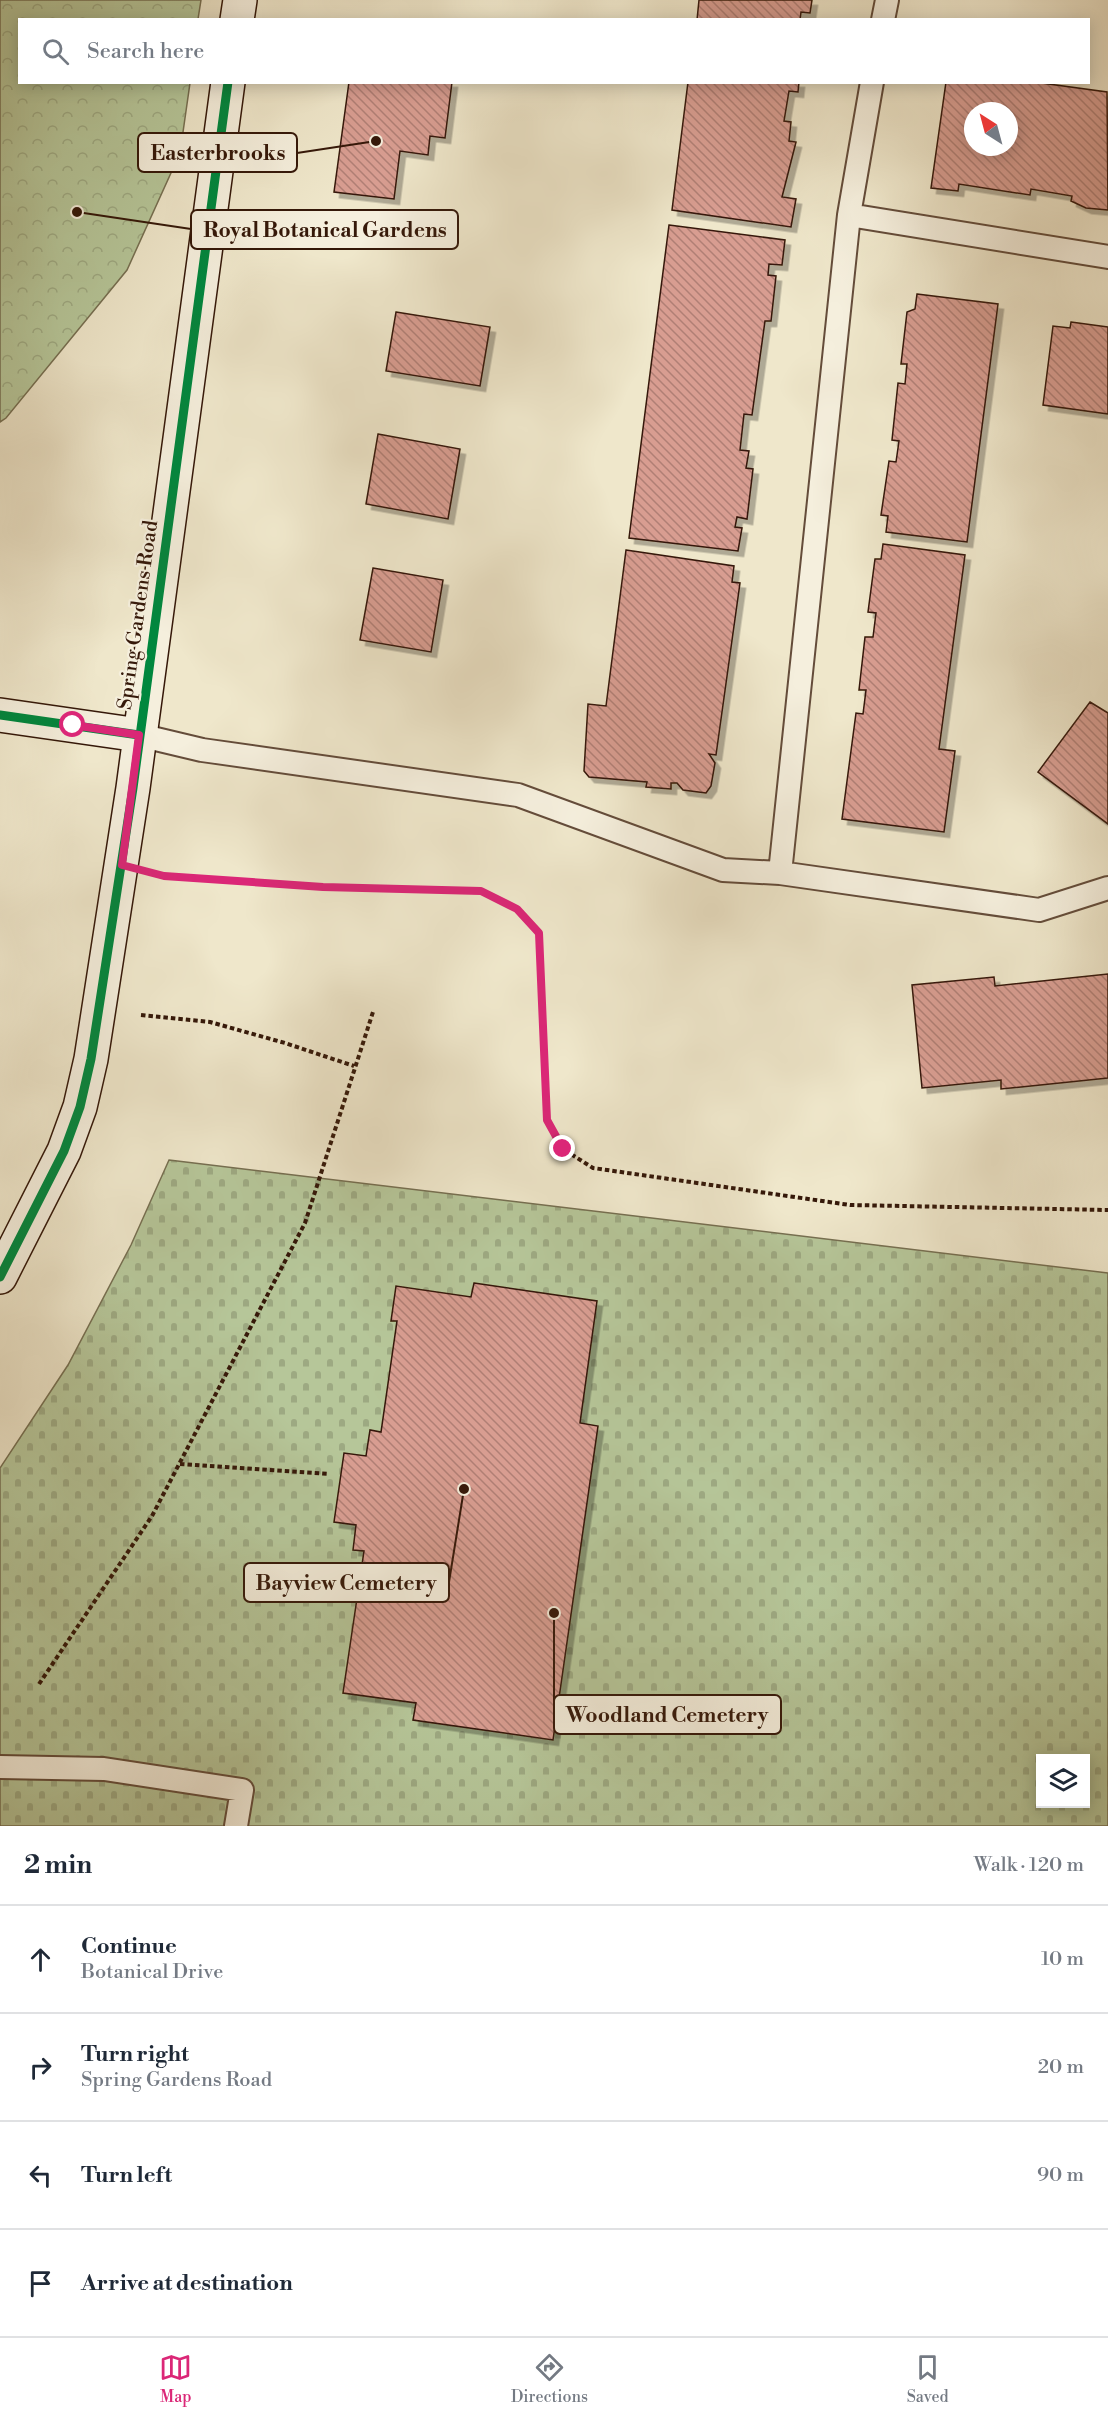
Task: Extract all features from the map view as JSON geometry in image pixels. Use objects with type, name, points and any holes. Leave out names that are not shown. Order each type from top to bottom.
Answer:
[{"type":"street","points":[[237,18],[240,0]]},
{"type":"street","name":"Spring Gardens Road","points":[[0,1276],[64,1151],[80,1107],[122,865],[228,84]]},
{"type":"street","points":[[0,715],[139,735]]},
{"type":"lane","points":[[883,18],[887,0]]},
{"type":"lane","points":[[780,873],[849,215],[872,84]]},
{"type":"lane","points":[[849,215],[1108,256]]},
{"type":"lane","points":[[139,735],[202,750],[518,795],[723,870],[780,873],[1039,910],[1108,888]]},
{"type":"lane","points":[[0,1767],[104,1769],[242,1790],[236,1826]]},
{"type":"path","points":[[122,865],[164,876],[323,887],[481,891],[517,909],[539,933],[547,1120],[563,1149],[593,1168],[850,1205],[1108,1210]]},
{"type":"path","points":[[98,1011],[210,1022],[285,1043],[354,1066]]},
{"type":"path","points":[[39,1684],[152,1516],[305,1223],[373,1012]]},
{"type":"path","points":[[180,1464],[328,1474]]},
{"type":"green space","points":[[0,0],[201,0],[198,18],[18,18],[18,84],[190,84],[180,153],[127,270],[6,418],[0,422]]},
{"type":"green space","points":[[169,1160],[1108,1273],[1108,1826],[0,1826],[0,1468],[68,1365],[131,1245]]},
{"type":"building","points":[[699,0],[812,0],[810,13],[801,12],[800,18],[697,18]]},
{"type":"building","points":[[349,84],[452,84],[445,138],[430,136],[428,155],[400,151],[394,199],[334,192]]},
{"type":"building","points":[[688,84],[799,84],[798,92],[789,91],[784,121],[791,122],[789,141],[796,142],[782,197],[796,199],[791,227],[672,210]]},
{"type":"building","points":[[946,84],[1049,84],[1107,92],[1108,210],[1086,208],[1071,201],[1072,196],[1031,189],[1030,195],[959,184],[958,191],[931,188]]},
{"type":"building","points":[[669,225],[785,240],[782,265],[769,264],[768,275],[776,276],[771,321],[765,321],[752,415],[744,414],[740,450],[749,451],[746,468],[753,469],[747,519],[737,517],[735,527],[742,528],[738,551],[629,538]]},
{"type":"building","points":[[917,294],[998,304],[967,542],[886,532],[888,516],[881,515],[889,461],[896,462],[899,441],[892,440],[898,383],[905,384],[907,364],[901,364],[907,312],[915,309]]},
{"type":"building","points":[[396,312],[490,327],[480,386],[386,371]]},
{"type":"building","points":[[1071,322],[1108,327],[1108,414],[1043,405],[1053,326],[1070,328]]},
{"type":"building","points":[[378,434],[460,449],[448,519],[366,504]]},
{"type":"building","points":[[883,544],[965,555],[939,749],[955,751],[944,832],[842,819],[856,713],[863,714],[866,690],[859,690],[865,637],[873,637],[876,613],[868,612],[875,559],[881,559]]},
{"type":"building","points":[[626,550],[734,566],[732,582],[740,583],[716,755],[709,754],[715,763],[711,786],[706,793],[683,790],[677,783],[671,783],[671,789],[646,787],[647,782],[589,777],[584,771],[588,704],[606,706]]},
{"type":"building","points":[[373,568],[443,580],[431,652],[360,640]]},
{"type":"building","points":[[1090,702],[1108,713],[1108,824],[1038,772]]},
{"type":"building","points":[[1108,974],[1108,1078],[1001,1089],[1001,1080],[922,1088],[912,985],[994,977],[995,986]]},
{"type":"building","points":[[474,1283],[597,1301],[580,1423],[598,1426],[553,1740],[413,1720],[416,1703],[343,1693],[364,1551],[353,1550],[356,1525],[334,1522],[344,1453],[366,1456],[370,1430],[381,1432],[397,1321],[391,1321],[396,1286],[471,1297]]},
{"type":"cycle path","points":[[0,1277],[64,1151],[80,1107],[91,1059],[133,788],[228,84]]},
{"type":"cycle path","points":[[0,715],[139,735]]},
{"type":"place","name":"Easterbrooks","points":[[376,141]]},
{"type":"place","name":"Royal Botanical Gardens","points":[[77,212]]},
{"type":"place","name":"Bayview Cemetery","points":[[464,1489]]},
{"type":"place","name":"Woodland Cemetery","points":[[554,1613]]},
{"type":"route","points":[[73,725],[139,735],[122,865],[164,876],[323,887],[481,891],[517,909],[539,933],[547,1120],[563,1149]]}]
